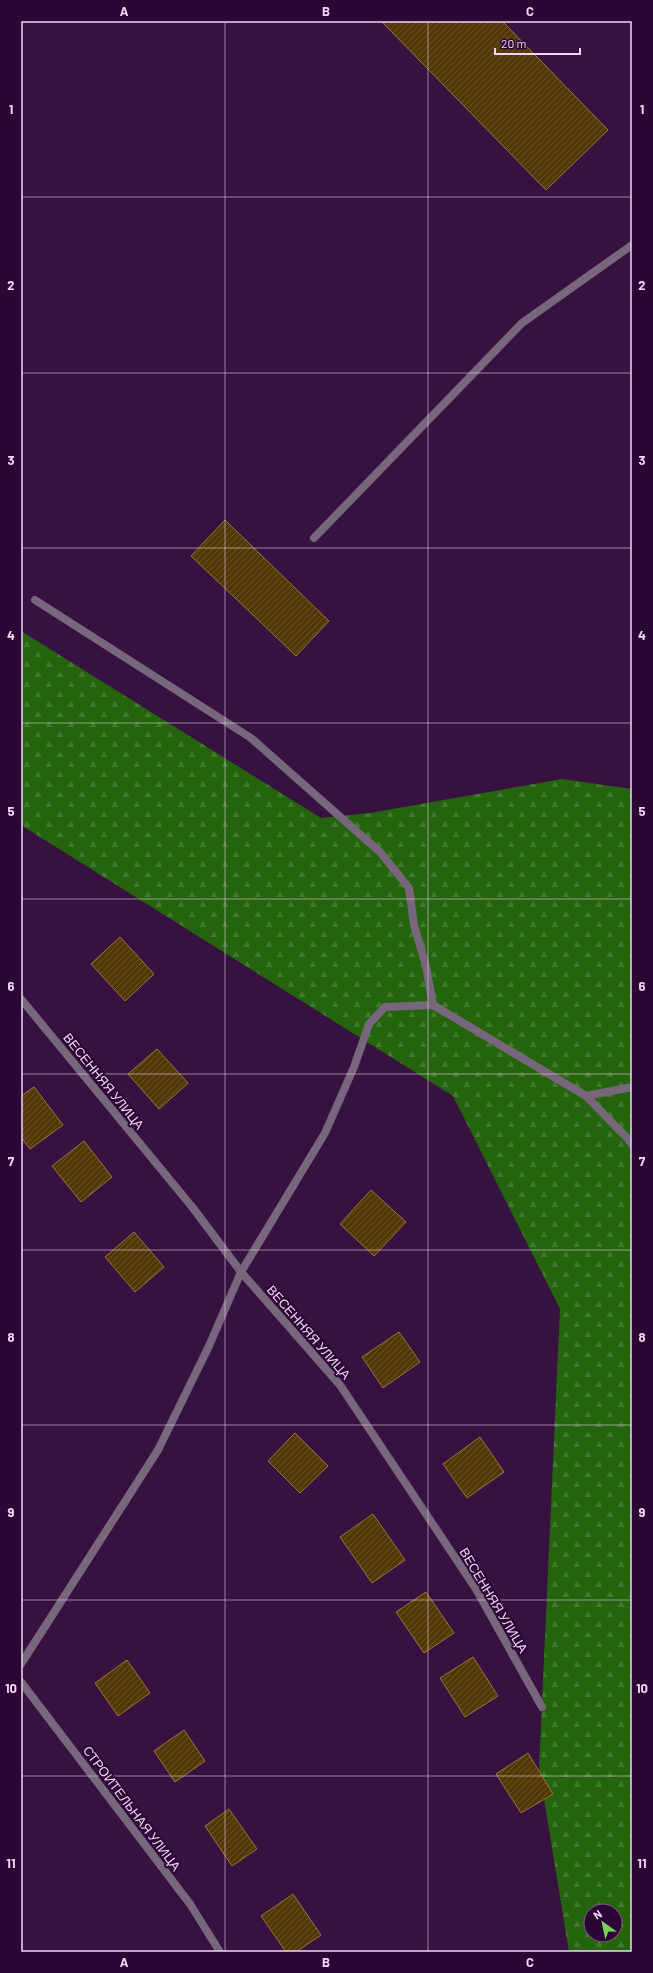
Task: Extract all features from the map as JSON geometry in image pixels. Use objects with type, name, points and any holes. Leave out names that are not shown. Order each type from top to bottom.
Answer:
[{"type":"street","points":[[314,538],[522,323],[632,245]]},
{"type":"street","points":[[35,600],[251,738],[380,852],[409,888],[414,925],[426,966],[433,1005]]},
{"type":"street","name":"ВЕСЕННЯЯ УЛИЦА","points":[[21,999],[188,1202],[241,1272],[340,1385],[476,1589],[542,1707]]},
{"type":"street","points":[[21,1664],[158,1450],[209,1346],[241,1272],[325,1133],[354,1067],[370,1024],[385,1007],[433,1005],[586,1096],[631,1142]]},
{"type":"street","points":[[586,1096],[632,1087]]},
{"type":"street","name":"СТРОИТЕЛЬНАЯ УЛИЦА","points":[[21,1682],[190,1904],[220,1952]]},
{"type":"green space","points":[[21,631],[321,818],[370,813],[562,779],[632,789],[632,1952],[569,1952],[539,1768],[560,1309],[453,1096],[21,825]]},
{"type":"building","points":[[381,21],[502,21],[608,130],[546,190]]},
{"type":"building","points":[[225,520],[329,621],[296,656],[191,556]]},
{"type":"building","points":[[120,937],[154,974],[125,1001],[91,964]]},
{"type":"building","points":[[157,1049],[188,1083],[159,1109],[128,1074]]},
{"type":"building","points":[[34,1087],[63,1125],[30,1149],[21,1137],[21,1096]]},
{"type":"building","points":[[84,1141],[112,1177],[81,1202],[52,1166]]},
{"type":"building","points":[[371,1190],[406,1222],[374,1256],[340,1224]]},
{"type":"building","points":[[134,1232],[164,1267],[135,1292],[105,1257]]},
{"type":"building","points":[[399,1332],[420,1362],[383,1388],[362,1357]]},
{"type":"building","points":[[295,1433],[328,1466],[300,1493],[268,1461]]},
{"type":"building","points":[[480,1437],[504,1472],[467,1498],[443,1464]]},
{"type":"building","points":[[373,1514],[405,1560],[372,1583],[340,1537]]},
{"type":"building","points":[[426,1592],[454,1633],[424,1653],[396,1612]]},
{"type":"building","points":[[473,1657],[498,1696],[465,1717],[440,1678]]},
{"type":"building","points":[[127,1660],[150,1693],[118,1716],[95,1683]]},
{"type":"building","points":[[184,1730],[205,1761],[175,1782],[154,1751]]},
{"type":"building","points":[[528,1753],[553,1794],[521,1813],[496,1774]]},
{"type":"building","points":[[229,1809],[257,1849],[232,1866],[205,1826]]},
{"type":"building","points":[[293,1894],[321,1935],[296,1952],[286,1952],[261,1916]]}]
